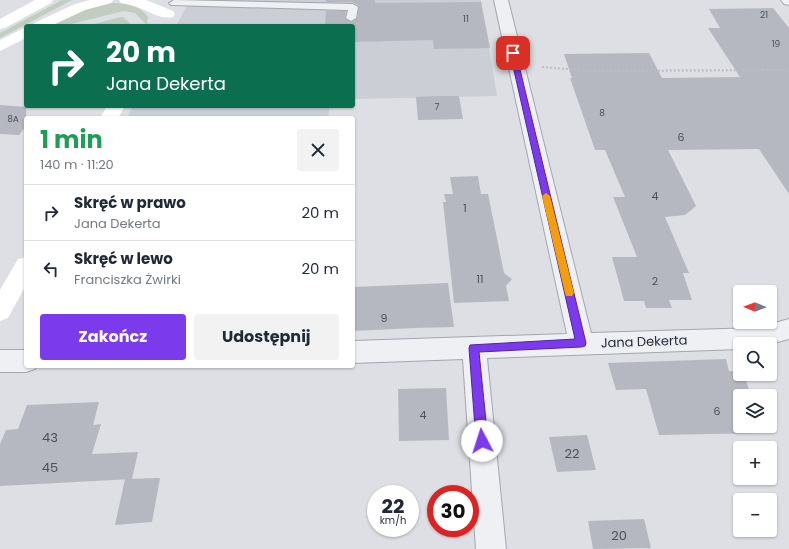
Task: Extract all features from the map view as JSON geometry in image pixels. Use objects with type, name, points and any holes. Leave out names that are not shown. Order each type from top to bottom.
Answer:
[{"type":"street","points":[[0,25],[46,0]]},
{"type":"street","points":[[36,24],[60,9],[81,0]]},
{"type":"street","points":[[43,24],[80,7],[106,0]]},
{"type":"street","points":[[126,0],[170,11]]},
{"type":"street","points":[[501,0],[581,343]]},
{"type":"street","points":[[5,43],[24,32]]},
{"type":"street","points":[[0,310],[24,268]]},
{"type":"street","name":"Jana Dekerta","points":[[355,352],[757,338],[789,328]]},
{"type":"street","points":[[474,348],[491,549]]},
{"type":"street","points":[[0,361],[24,361]]},
{"type":"lane","points":[[170,11],[352,7],[352,18]]},
{"type":"path","points":[[516,66],[535,66],[566,70],[591,71],[789,70]]},
{"type":"shaded area","points":[[190,0],[481,0],[497,96],[355,99],[355,24],[177,24]]},
{"type":"shaded area","points":[[132,108],[330,108],[328,116],[128,116]]},
{"type":"green space","points":[[62,0],[72,0],[0,38],[0,33]]},
{"type":"green space","points":[[111,3],[127,4],[141,10],[148,17],[146,24],[135,13],[124,11],[71,24],[53,24],[74,12]]},
{"type":"green space","points":[[123,17],[131,24],[94,24]]},
{"type":"building","points":[[326,0],[375,0],[375,3],[481,2],[490,48],[434,49],[433,40],[355,42],[355,24],[325,24],[326,11],[346,11],[345,19],[352,22],[357,18],[359,6],[353,2],[326,2]]},
{"type":"building","points":[[773,8],[789,28],[789,194],[759,149],[668,150],[696,206],[685,215],[665,217],[689,273],[683,273],[692,300],[669,300],[672,308],[646,308],[644,301],[624,301],[612,257],[637,257],[613,197],[625,197],[605,150],[595,150],[570,78],[572,78],[564,54],[649,53],[662,78],[740,77],[708,28],[720,28],[709,9]]},
{"type":"building","points":[[459,96],[463,119],[418,120],[416,97]]},
{"type":"building","points":[[0,105],[26,108],[26,116],[24,116],[24,129],[19,135],[0,134]]},
{"type":"building","points":[[478,176],[481,194],[488,194],[504,273],[512,279],[506,286],[509,301],[454,303],[443,202],[446,202],[444,194],[453,194],[450,177]]},
{"type":"building","points":[[448,283],[454,327],[355,331],[355,287]]},
{"type":"building","points":[[726,359],[729,371],[733,371],[733,381],[746,381],[749,389],[733,389],[733,433],[762,433],[659,435],[646,389],[616,390],[608,363]]},
{"type":"building","points":[[446,388],[449,440],[399,441],[398,389]]},
{"type":"building","points":[[99,402],[93,425],[101,424],[92,454],[138,452],[132,479],[0,486],[0,444],[6,430],[18,429],[27,405]]},
{"type":"building","points":[[587,435],[596,470],[557,472],[549,437]]},
{"type":"building","points":[[160,478],[152,522],[115,525],[125,479]]},
{"type":"building","points":[[644,519],[651,548],[593,549],[588,521]]},
{"type":"slow traffic","points":[[546,196],[569,293]]},
{"type":"route","points":[[482,441],[474,348],[581,343],[513,53]]}]
